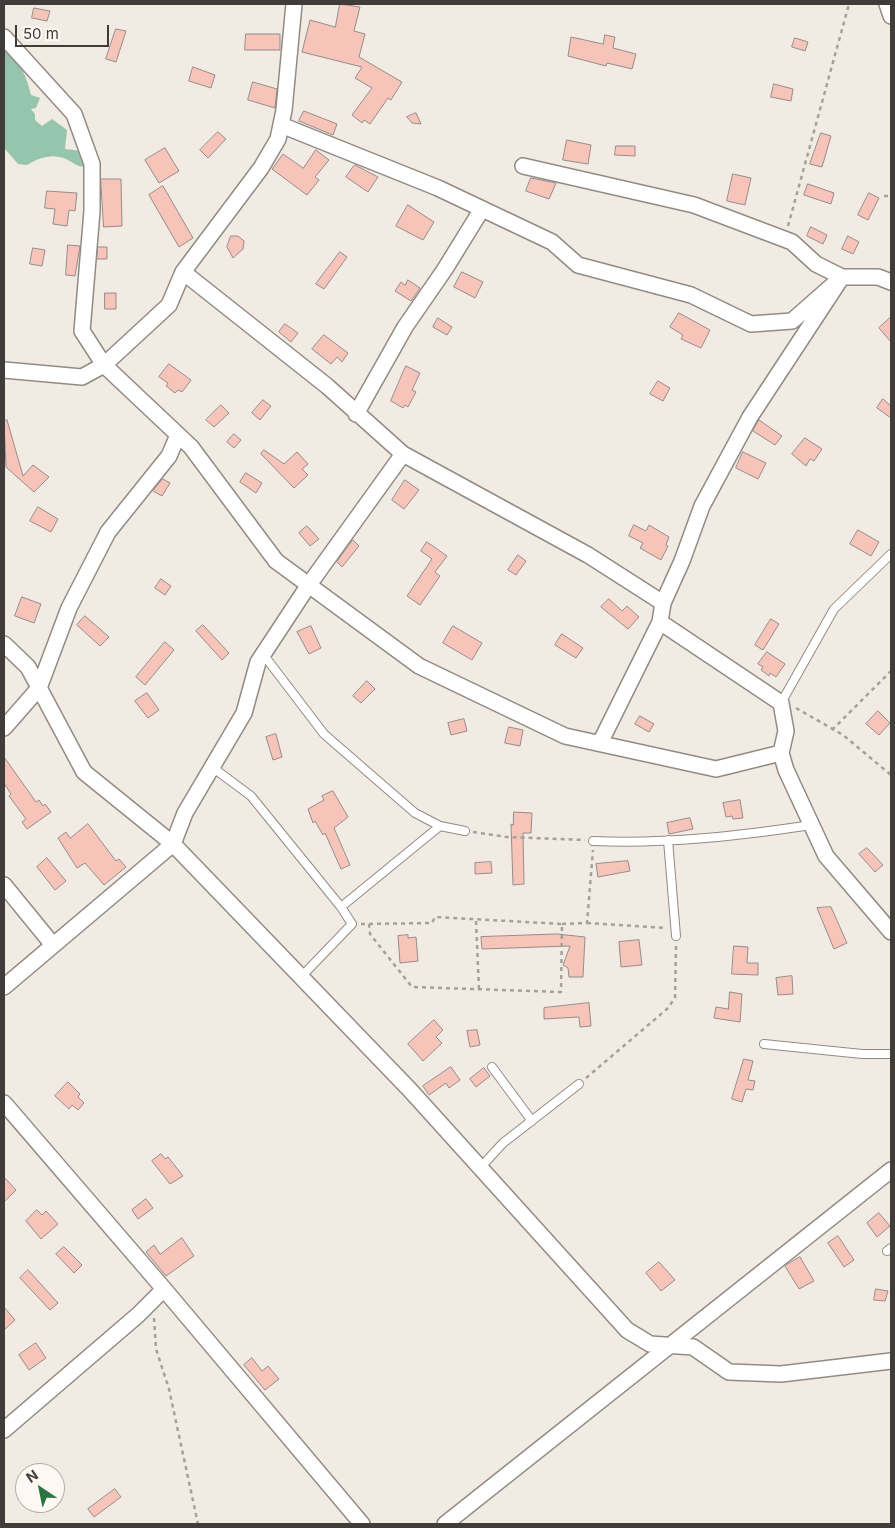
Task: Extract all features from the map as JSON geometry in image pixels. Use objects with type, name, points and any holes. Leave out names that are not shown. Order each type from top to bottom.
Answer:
[{"type":"street","points":[[4,370],[82,376],[104,365],[169,305],[183,272],[261,168],[278,139],[294,4]]},
{"type":"street","points":[[887,4],[891,16]]},
{"type":"street","points":[[4,37],[74,114],[92,164],[92,211],[82,331],[104,365],[191,447],[276,561],[418,666],[565,736],[716,769],[780,753]]},
{"type":"street","points":[[281,125],[438,188],[552,242],[578,265],[691,295],[751,324],[792,321],[842,277]]},
{"type":"street","points":[[523,166],[694,205],[792,242],[816,264],[842,277],[878,277],[891,282]]},
{"type":"street","points":[[356,414],[406,327],[445,270],[482,209]]},
{"type":"street","points":[[183,272],[327,386],[356,414],[403,454],[588,555],[663,603]]},
{"type":"street","points":[[600,743],[660,622],[663,603],[682,561],[702,506],[750,417],[842,277]]},
{"type":"street","points":[[4,728],[38,688],[68,608],[108,532],[169,456],[178,435]]},
{"type":"street","points":[[4,987],[173,844],[186,813],[244,713],[258,662],[308,586],[403,454]]},
{"type":"street","points":[[660,622],[781,703],[786,731],[780,753],[811,826],[826,856],[890,926]]},
{"type":"street","points":[[4,644],[28,667],[84,772],[173,844],[410,1090],[627,1330],[650,1344],[672,1344],[693,1347],[729,1372],[781,1374],[891,1361]]},
{"type":"street","points":[[4,885],[54,945]]},
{"type":"street","points":[[4,1103],[164,1288],[362,1524]]},
{"type":"street","points":[[446,1524],[891,1170]]},
{"type":"street","points":[[4,1430],[138,1315],[164,1288]]},
{"type":"lane","points":[[781,703],[834,609],[891,554]]},
{"type":"lane","points":[[263,654],[324,734],[414,813],[440,826],[465,831]]},
{"type":"lane","points":[[212,767],[251,796],[341,907],[352,924],[301,977]]},
{"type":"lane","points":[[341,907],[440,826]]},
{"type":"lane","points":[[593,841],[724,838],[811,826]]},
{"type":"lane","points":[[668,840],[676,932]]},
{"type":"lane","points":[[764,1044],[862,1054],[891,1054]]},
{"type":"lane","points":[[492,1067],[532,1121]]},
{"type":"lane","points":[[480,1168],[503,1143],[579,1084]]},
{"type":"path","points":[[784,239],[849,4]]},
{"type":"path","points":[[884,196],[891,196]]},
{"type":"path","points":[[832,730],[891,671]]},
{"type":"path","points":[[781,703],[792,705],[843,735],[891,775]]},
{"type":"path","points":[[465,831],[507,837],[593,841],[587,923]]},
{"type":"path","points":[[562,924],[560,992],[412,987],[370,934],[369,924],[432,922],[435,918],[562,924],[587,923],[676,932],[675,998],[667,1009],[579,1084]]},
{"type":"path","points":[[476,921],[479,989]]},
{"type":"path","points":[[154,1315],[156,1349],[169,1389],[198,1524]]},
{"type":"green space","points":[[5,46],[22,69],[31,95],[40,98],[36,108],[31,109],[35,114],[35,120],[42,126],[52,119],[67,130],[65,149],[82,151],[84,167],[56,156],[41,158],[27,165],[18,164],[4,148]]},
{"type":"building","points":[[340,4],[360,7],[354,31],[365,34],[359,57],[402,82],[391,100],[388,98],[370,124],[364,120],[362,123],[352,115],[372,88],[355,78],[362,67],[302,52],[310,20],[335,27]]},
{"type":"building","points":[[34,8],[50,11],[47,21],[32,18]]},
{"type":"building","points":[[116,29],[126,31],[116,62],[106,59]]},
{"type":"building","points":[[246,34],[280,34],[280,50],[245,50]]},
{"type":"building","points":[[605,35],[615,37],[613,48],[636,54],[632,69],[607,63],[606,66],[568,56],[571,37],[603,44]]},
{"type":"building","points":[[795,38],[808,42],[805,51],[792,47]]},
{"type":"building","points":[[193,67],[215,75],[211,88],[189,81]]},
{"type":"building","points":[[253,82],[277,89],[275,108],[248,100]]},
{"type":"building","points":[[774,84],[793,89],[791,101],[771,97]]},
{"type":"building","points":[[304,111],[337,124],[333,135],[299,121]]},
{"type":"building","points":[[416,113],[421,124],[412,123],[407,117]]},
{"type":"building","points":[[218,132],[226,139],[208,158],[200,150]]},
{"type":"building","points":[[821,133],[831,136],[822,167],[810,164]]},
{"type":"building","points":[[567,140],[591,145],[588,164],[563,160]]},
{"type":"building","points":[[616,146],[635,146],[635,156],[615,155]]},
{"type":"building","points":[[165,148],[179,171],[159,183],[145,160]]},
{"type":"building","points":[[316,150],[329,160],[315,177],[319,180],[307,195],[272,169],[283,154],[303,168]]},
{"type":"building","points":[[355,165],[378,177],[368,192],[346,177]]},
{"type":"building","points":[[733,174],[751,178],[745,205],[727,201]]},
{"type":"building","points":[[531,178],[556,183],[549,199],[526,191]]},
{"type":"building","points":[[101,179],[121,179],[122,226],[104,227]]},
{"type":"building","points":[[808,184],[834,193],[831,204],[804,195]]},
{"type":"building","points":[[163,186],[193,238],[179,247],[149,195]]},
{"type":"building","points":[[47,191],[77,193],[75,211],[69,210],[67,226],[53,224],[55,209],[45,208]]},
{"type":"building","points":[[869,193],[879,198],[868,220],[858,215]]},
{"type":"building","points":[[408,205],[434,222],[423,240],[396,226]]},
{"type":"building","points":[[811,227],[827,235],[823,244],[807,236]]},
{"type":"building","points":[[231,236],[238,236],[244,241],[243,249],[233,258],[227,247]]},
{"type":"building","points":[[848,236],[859,242],[853,254],[842,249]]},
{"type":"building","points":[[68,245],[80,246],[75,276],[66,275]]},
{"type":"building","points":[[98,247],[107,247],[107,259],[97,259]]},
{"type":"building","points":[[33,248],[45,250],[42,266],[30,264]]},
{"type":"building","points":[[340,252],[347,257],[324,289],[316,284]]},
{"type":"building","points":[[462,272],[483,282],[475,298],[454,287]]},
{"type":"building","points":[[408,280],[420,288],[411,301],[395,291],[401,282],[405,285]]},
{"type":"building","points":[[105,293],[116,293],[116,309],[105,309]]},
{"type":"building","points":[[679,313],[710,330],[701,348],[681,339],[683,335],[670,327]]},
{"type":"building","points":[[891,317],[891,342],[879,328]]},
{"type":"building","points":[[438,318],[452,327],[447,335],[433,327]]},
{"type":"building","points":[[285,324],[298,333],[291,342],[279,332]]},
{"type":"building","points":[[324,335],[348,353],[342,362],[337,357],[331,364],[312,349]]},
{"type":"building","points":[[169,364],[191,380],[182,392],[178,390],[175,393],[166,386],[168,383],[159,377]]},
{"type":"building","points":[[406,366],[420,373],[412,390],[416,392],[408,407],[405,405],[403,408],[391,401]]},
{"type":"building","points":[[658,381],[670,388],[663,401],[650,394]]},
{"type":"building","points":[[883,399],[891,406],[891,418],[877,408]]},
{"type":"building","points":[[263,400],[271,406],[260,420],[252,413]]},
{"type":"building","points":[[221,405],[229,413],[214,427],[206,420]]},
{"type":"building","points":[[7,420],[23,476],[33,465],[49,477],[34,492],[6,467],[4,421]]},
{"type":"building","points":[[759,420],[782,436],[775,445],[753,431]]},
{"type":"building","points":[[234,434],[241,440],[234,448],[227,442]]},
{"type":"building","points":[[805,438],[822,449],[814,461],[810,459],[806,466],[792,454]]},
{"type":"building","points":[[264,450],[284,464],[297,452],[308,464],[302,469],[308,475],[294,488],[261,454]]},
{"type":"building","points":[[743,452],[766,463],[758,479],[736,468]]},
{"type":"building","points":[[246,473],[262,483],[256,493],[240,482]]},
{"type":"building","points":[[163,479],[170,483],[162,496],[153,491]]},
{"type":"building","points":[[405,480],[419,490],[404,509],[392,500]]},
{"type":"building","points":[[38,507],[58,519],[51,532],[30,521]]},
{"type":"building","points":[[634,525],[646,531],[649,525],[669,537],[666,545],[668,546],[661,560],[640,548],[643,543],[629,536]]},
{"type":"building","points":[[307,526],[319,539],[310,546],[299,533]]},
{"type":"building","points":[[858,530],[879,542],[871,556],[850,544]]},
{"type":"building","points":[[353,540],[359,546],[342,567],[337,562]]},
{"type":"building","points":[[427,542],[447,556],[435,572],[440,576],[420,605],[407,596],[432,559],[421,551]]},
{"type":"building","points":[[518,555],[526,561],[516,575],[508,570]]},
{"type":"building","points":[[161,579],[171,586],[165,595],[155,588]]},
{"type":"building","points":[[22,597],[41,604],[34,623],[15,616]]},
{"type":"building","points":[[609,599],[622,611],[627,606],[639,617],[628,629],[601,607]]},
{"type":"building","points":[[85,616],[109,637],[100,646],[77,625]]},
{"type":"building","points":[[771,619],[779,624],[763,650],[755,645]]},
{"type":"building","points":[[203,625],[229,653],[222,660],[196,631]]},
{"type":"building","points":[[311,626],[321,648],[309,654],[297,632]]},
{"type":"building","points":[[453,626],[482,643],[472,660],[443,643]]},
{"type":"building","points":[[562,634],[583,648],[576,658],[555,645]]},
{"type":"building","points":[[165,642],[174,650],[145,685],[136,677]]},
{"type":"building","points":[[767,652],[785,664],[776,677],[770,673],[769,676],[761,670],[763,667],[758,664]]},
{"type":"building","points":[[367,681],[375,689],[361,703],[353,696]]},
{"type":"building","points":[[147,693],[159,710],[148,718],[135,701]]},
{"type":"building","points":[[878,711],[890,723],[879,735],[866,724]]},
{"type":"building","points":[[640,716],[654,724],[649,732],[635,724]]},
{"type":"building","points":[[464,719],[467,731],[451,735],[448,723]]},
{"type":"building","points":[[509,727],[523,730],[520,746],[505,743]]},
{"type":"building","points":[[276,734],[282,757],[273,760],[266,737]]},
{"type":"building","points":[[4,757],[36,802],[39,800],[43,806],[45,804],[51,812],[27,829],[22,822],[26,819],[9,796],[11,794],[4,783]]},
{"type":"building","points":[[333,791],[348,817],[334,828],[350,865],[341,869],[325,833],[323,835],[315,821],[313,823],[308,809],[324,800],[322,796]]},
{"type":"building","points":[[740,800],[743,818],[733,819],[732,816],[726,817],[723,803]]},
{"type":"building","points":[[514,812],[532,813],[531,833],[523,833],[524,884],[513,885],[511,824],[513,825]]},
{"type":"building","points":[[690,818],[693,829],[669,834],[667,823]]},
{"type":"building","points":[[88,824],[116,861],[119,859],[126,867],[104,885],[85,863],[77,868],[58,838],[66,832],[70,838]]},
{"type":"building","points":[[867,848],[883,865],[875,872],[859,854]]},
{"type":"building","points":[[47,858],[66,881],[55,890],[37,867]]},
{"type":"building","points":[[628,861],[630,871],[598,877],[596,864]]},
{"type":"building","points":[[491,862],[492,873],[475,874],[475,863]]},
{"type":"building","points":[[831,907],[847,943],[834,949],[817,908]]},
{"type":"building","points":[[557,934],[585,937],[583,977],[569,977],[568,968],[563,965],[570,946],[482,949],[481,937]]},
{"type":"building","points":[[408,935],[408,938],[416,937],[418,961],[400,963],[398,936]]},
{"type":"building","points":[[639,940],[642,965],[621,967],[619,942]]},
{"type":"building","points":[[734,946],[748,947],[747,963],[758,963],[758,975],[732,974]]},
{"type":"building","points":[[792,976],[793,994],[778,995],[776,978]]},
{"type":"building","points":[[730,992],[742,994],[740,1022],[714,1018],[716,1007],[728,1009]]},
{"type":"building","points":[[589,1003],[591,1026],[580,1027],[579,1017],[544,1019],[544,1008]]},
{"type":"building","points":[[434,1020],[443,1030],[436,1037],[442,1043],[423,1061],[408,1044]]},
{"type":"building","points":[[477,1030],[480,1045],[470,1047],[467,1031]]},
{"type":"building","points":[[744,1059],[753,1061],[748,1080],[755,1081],[753,1090],[746,1089],[742,1102],[732,1099]]},
{"type":"building","points":[[451,1067],[460,1080],[449,1088],[446,1083],[429,1095],[423,1086]]},
{"type":"building","points":[[484,1068],[490,1076],[476,1087],[470,1079]]},
{"type":"building","points":[[68,1082],[80,1094],[78,1097],[84,1103],[78,1110],[72,1105],[69,1109],[55,1096]]},
{"type":"building","points":[[161,1154],[165,1159],[168,1157],[183,1176],[170,1184],[152,1161]]},
{"type":"building","points":[[4,1177],[16,1190],[4,1202]]},
{"type":"building","points":[[146,1199],[153,1208],[138,1219],[132,1210]]},
{"type":"building","points":[[37,1210],[42,1215],[46,1211],[58,1224],[41,1239],[26,1221]]},
{"type":"building","points":[[879,1213],[890,1226],[877,1237],[867,1223]]},
{"type":"building","points":[[838,1236],[854,1260],[844,1267],[828,1243]]},
{"type":"building","points":[[182,1238],[194,1256],[166,1276],[146,1252],[154,1245],[160,1254]]},
{"type":"building","points":[[64,1247],[82,1265],[74,1273],[56,1254]]},
{"type":"building","points":[[800,1257],[814,1281],[799,1289],[785,1266]]},
{"type":"building","points":[[659,1262],[675,1280],[661,1291],[646,1273]]},
{"type":"building","points":[[28,1270],[58,1303],[50,1310],[20,1278]]},
{"type":"building","points":[[876,1289],[888,1291],[885,1301],[874,1300]]},
{"type":"building","points":[[4,1307],[15,1320],[4,1330]]},
{"type":"building","points":[[36,1343],[46,1358],[29,1370],[19,1355]]},
{"type":"building","points":[[252,1358],[262,1371],[268,1366],[279,1379],[265,1390],[244,1365]]},
{"type":"building","points":[[115,1489],[121,1497],[94,1517],[88,1509]]}]
